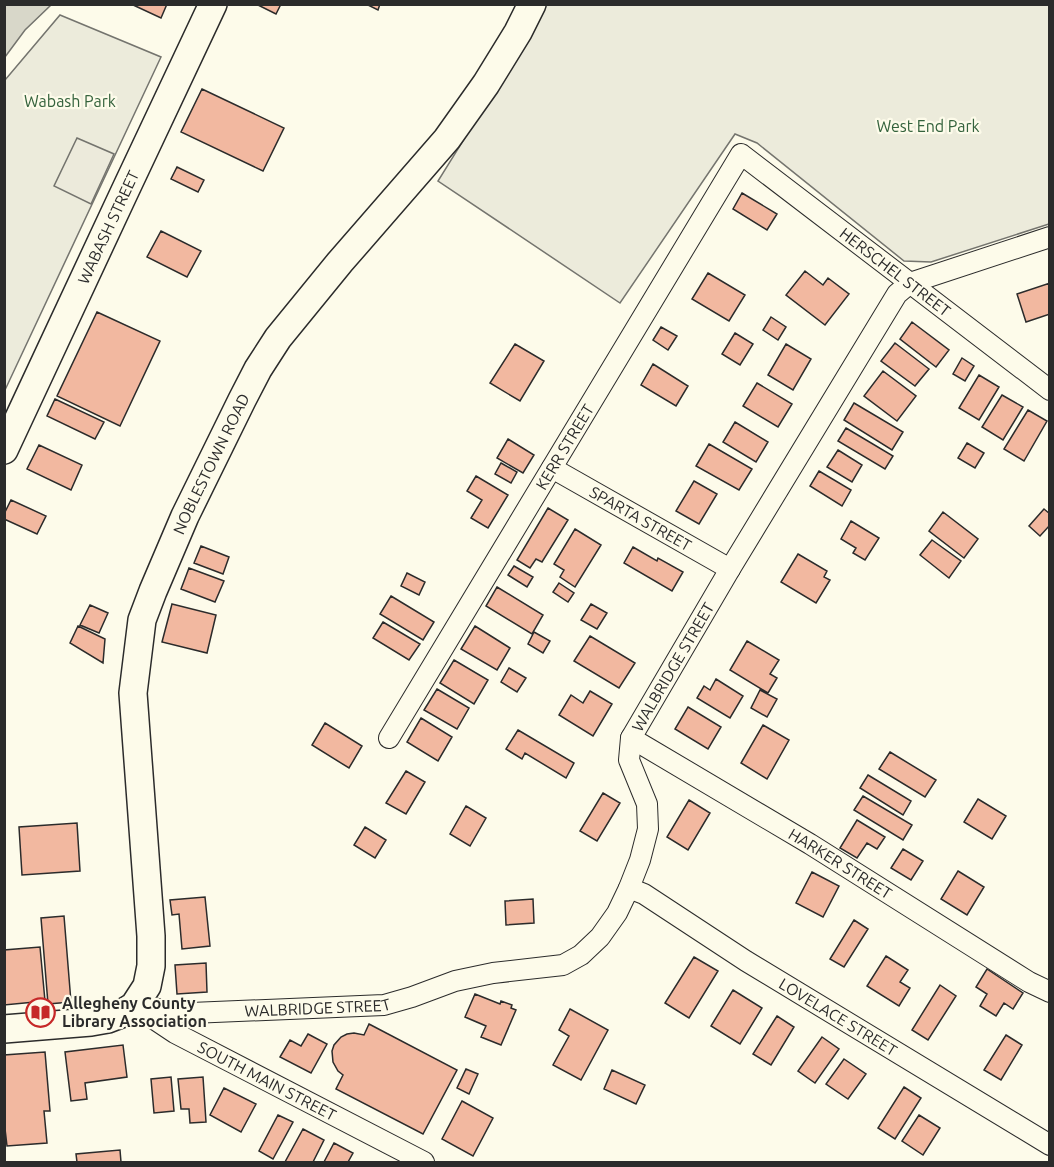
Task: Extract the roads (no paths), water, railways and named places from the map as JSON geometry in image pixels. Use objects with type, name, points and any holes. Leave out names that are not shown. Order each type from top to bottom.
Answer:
[{"type":"main road","name":"WABASH STREET","points":[[4,450],[213,4]]},
{"type":"main road","name":"NOBLESTOWN ROAD","points":[[134,1006],[147,986],[151,966],[151,936],[133,693],[142,621],[153,591],[190,505],[258,369],[273,346],[340,262],[447,139],[486,84],[518,32],[532,4]]},
{"type":"main road","points":[[4,1029],[91,1022],[122,1014],[134,1006]]},
{"type":"street","name":"HERSCHEL STREET","points":[[741,154],[1050,390]]},
{"type":"street","name":"KERR STREET","points":[[389,738],[741,154]]},
{"type":"street","points":[[910,283],[1050,237]]},
{"type":"street","name":"WALBRIDGE STREET","points":[[134,1006],[191,1013],[384,1005],[455,981],[494,973],[563,965],[581,955],[600,937],[617,913],[640,860],[648,829],[647,804],[629,760],[631,738],[730,569],[897,294],[910,283]]},
{"type":"street","name":"SPARTA STREET","points":[[552,468],[730,569]]},
{"type":"street","name":"HARKER STREET","points":[[631,738],[810,844],[1029,982],[1050,992]]},
{"type":"street","name":"LOVELACE STREET","points":[[629,888],[644,894],[746,961],[1050,1145]]},
{"type":"street","name":"SOUTH MAIN STREET","points":[[134,1006],[175,1033],[424,1162]]},
{"type":"place","name":"Allegheny County Library Association","points":[[41,1012]]},
{"type":"park label","name":"Wabash Park","points":[[70,101]]},
{"type":"park label","name":"West End Park","points":[[928,126]]}]
